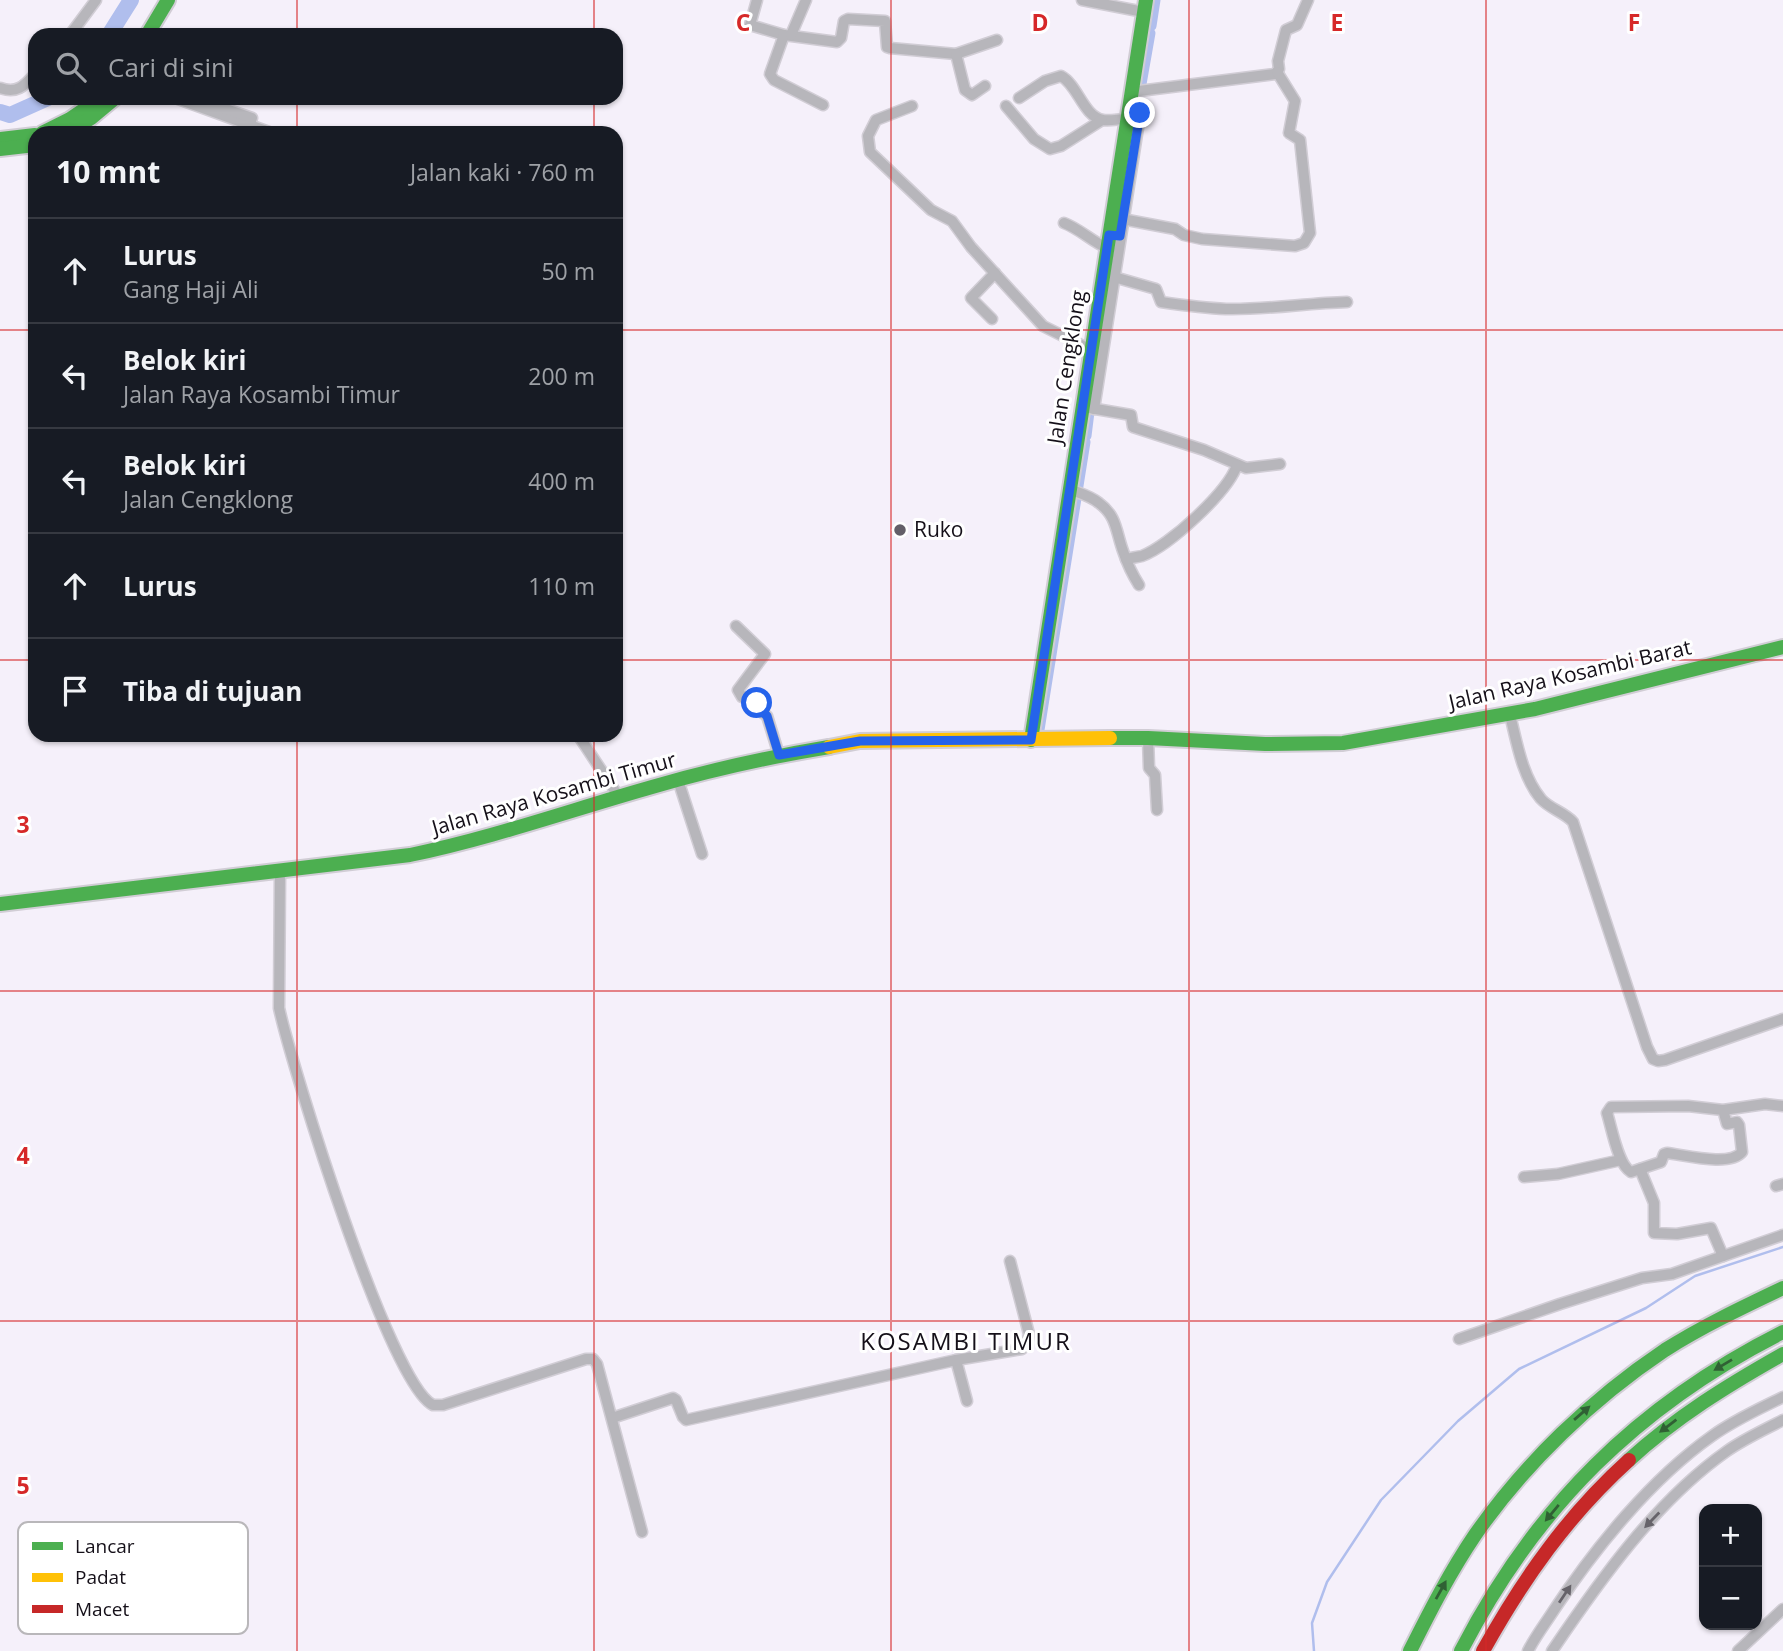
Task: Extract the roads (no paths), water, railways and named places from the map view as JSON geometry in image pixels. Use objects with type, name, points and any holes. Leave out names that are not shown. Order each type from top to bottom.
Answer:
[{"type":"main road","points":[[151,28],[168,0]]},
{"type":"main road","points":[[162,28],[180,0]]},
{"type":"main road","name":"Jalan Cengklong","points":[[1031,740],[1088,408],[1091,350],[1124,176],[1131,92],[1148,29],[1145,6]]},
{"type":"main road","points":[[56,126],[90,105]]},
{"type":"main road","points":[[78,126],[107,105]]},
{"type":"main road","points":[[0,139],[28,136]]},
{"type":"main road","points":[[0,149],[28,146]]},
{"type":"main road","name":"Jalan Raya Kosambi Barat","points":[[1031,740],[1148,738],[1265,744],[1343,743],[1510,715],[1783,647]]},
{"type":"main road","name":"Jalan Raya Kosambi Timur","points":[[0,904],[87,889],[378,861],[459,845],[678,780],[779,755],[860,741],[1031,740]]},
{"type":"main road","points":[[1410,1651],[1437,1596],[1469,1544],[1523,1474],[1569,1425],[1634,1372],[1684,1338],[1720,1317],[1783,1289]]},
{"type":"main road","points":[[1461,1651],[1504,1575],[1548,1517],[1594,1465],[1645,1420],[1693,1383],[1783,1332]]},
{"type":"main road","points":[[1483,1651],[1506,1608],[1535,1564],[1608,1477],[1653,1437],[1692,1408],[1783,1354]]},
{"type":"street","points":[[75,28],[96,0]]},
{"type":"street","points":[[757,0],[750,25],[788,35],[837,41],[841,38],[846,19],[885,21],[887,47],[890,48],[956,54],[997,40]]},
{"type":"street","points":[[806,0],[769,74],[774,80],[823,105]]},
{"type":"street","points":[[1082,0],[1145,6]]},
{"type":"street","points":[[1122,219],[1175,229],[1184,235],[1202,239],[1295,246],[1304,243],[1310,233],[1300,140],[1289,132],[1295,101],[1278,72],[1286,30],[1297,25],[1308,0]]},
{"type":"street","points":[[956,54],[965,90],[972,95],[985,86]]},
{"type":"street","points":[[1131,92],[1278,72]]},
{"type":"street","points":[[1019,98],[1045,81],[1060,76],[1068,80],[1088,109],[1102,120]]},
{"type":"street","points":[[0,88],[15,91],[28,82]]},
{"type":"street","points":[[195,105],[247,123]]},
{"type":"street","points":[[208,105],[247,123]]},
{"type":"street","points":[[912,106],[876,120],[868,136],[870,152],[931,210],[952,221],[971,247],[1043,327],[1091,350]]},
{"type":"street","points":[[1006,106],[1034,139],[1050,149],[1061,146],[1102,120],[1131,113]]},
{"type":"street","points":[[1124,176],[1122,219],[1112,240],[1114,277],[1088,408],[1131,415],[1133,427],[1204,450],[1237,465],[1252,469],[1280,464]]},
{"type":"street","points":[[1064,223],[1077,228],[1097,244],[1112,240]]},
{"type":"street","points":[[992,319],[971,298],[995,274]]},
{"type":"street","points":[[1114,277],[1156,289],[1161,302],[1192,307],[1250,309],[1347,302]]},
{"type":"street","points":[[1126,559],[1143,556],[1160,546],[1207,507],[1227,486],[1237,465]]},
{"type":"street","points":[[1075,491],[1100,503],[1118,527],[1131,573],[1139,585]]},
{"type":"street","points":[[736,626],[765,654],[738,690],[743,698],[757,703],[767,716],[779,755]]},
{"type":"street","points":[[1510,715],[1531,785],[1543,801],[1573,822],[1653,1059],[1665,1060],[1783,1019]]},
{"type":"street","points":[[1148,738],[1149,768],[1155,775],[1157,810]]},
{"type":"street","points":[[583,742],[620,797]]},
{"type":"street","points":[[678,780],[702,854]]},
{"type":"street","points":[[280,872],[279,1008],[282,1023],[366,1283],[398,1354],[422,1398],[433,1405],[443,1405],[593,1359],[597,1364],[642,1532]]},
{"type":"street","points":[[1723,1110],[1727,1124],[1737,1122],[1740,1125],[1742,1152],[1739,1156],[1728,1160],[1667,1153],[1661,1162],[1631,1172],[1621,1160],[1607,1113],[1611,1107],[1670,1105],[1723,1110],[1765,1104],[1783,1106]]},
{"type":"street","points":[[1524,1177],[1559,1174],[1621,1160]]},
{"type":"street","points":[[1640,1169],[1654,1203],[1654,1233],[1677,1234],[1711,1228],[1723,1256]]},
{"type":"street","points":[[1460,1339],[1642,1278],[1672,1274],[1783,1235]]},
{"type":"street","points":[[612,1418],[673,1398],[686,1420],[956,1360],[1022,1349],[1030,1334],[1010,1261]]},
{"type":"street","points":[[956,1360],[967,1401]]},
{"type":"street","points":[[1528,1651],[1572,1583],[1629,1514],[1674,1467],[1712,1436],[1783,1397]]},
{"type":"street","points":[[1552,1651],[1589,1595],[1645,1528],[1689,1482],[1727,1451],[1783,1420]]},
{"type":"street","points":[[1738,1651],[1783,1609]]},
{"type":"waterway","points":[[113,28],[131,0]]},
{"type":"waterway","points":[[1152,26],[1156,0]]},
{"type":"waterway","points":[[1141,90],[1151,33]]},
{"type":"waterway","points":[[0,112],[10,115],[32,105]]},
{"type":"waterway","points":[[1087,436],[1091,404]]},
{"type":"waterway","points":[[1040,730],[1086,442]]},
{"type":"waterway","points":[[1314,1651],[1312,1623],[1327,1582],[1381,1500],[1458,1421],[1519,1369],[1646,1308],[1695,1276],[1783,1247]]},
{"type":"place","name":"Ruko","points":[[900,530]]},
{"type":"district","name":"KOSAMBI TIMUR","points":[[966,1342]]}]
